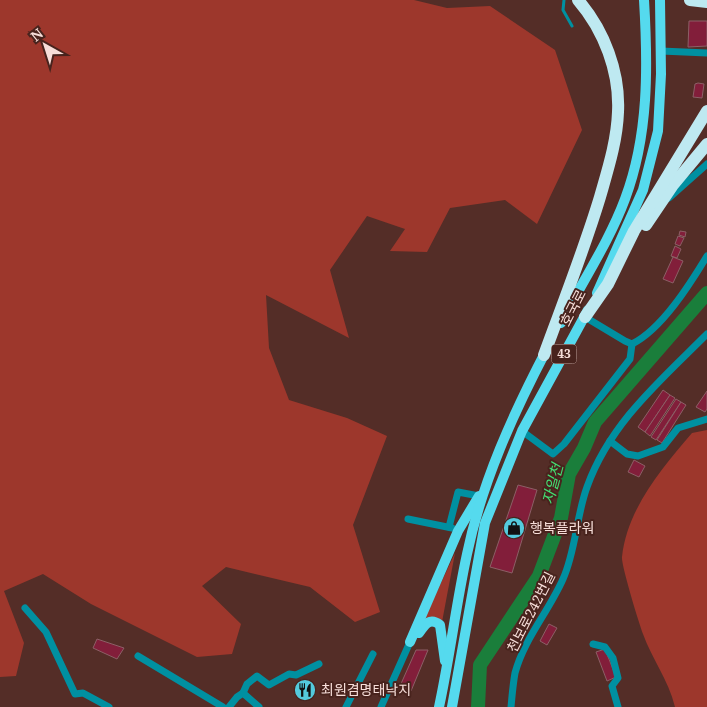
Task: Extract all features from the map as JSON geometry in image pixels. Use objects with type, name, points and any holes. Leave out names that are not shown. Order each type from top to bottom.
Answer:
[{"type":"highway","points":[[544,355],[595,214],[613,155],[618,111],[616,79],[610,58],[597,27],[578,0]]},
{"type":"highway","points":[[690,0],[707,2]]},
{"type":"highway","points":[[608,284],[644,214],[707,111]]},
{"type":"highway","points":[[585,317],[659,206],[707,144]]},
{"type":"main road","name":"호국로","points":[[439,707],[467,553],[495,461],[527,388],[606,239],[625,199],[637,158],[644,121],[646,74],[644,0]]},
{"type":"main road","name":"호국로","points":[[452,707],[485,523],[522,432],[585,317],[643,190],[658,131],[661,51],[660,0]]},
{"type":"main road","points":[[410,642],[453,529],[479,496],[495,461]]},
{"type":"main road","points":[[410,642],[426,624],[433,621],[438,623],[447,670]]},
{"type":"street","points":[[661,51],[707,53]]},
{"type":"street","points":[[659,206],[707,164]]},
{"type":"street","points":[[632,344],[639,340],[673,306],[707,256]]},
{"type":"street","points":[[585,317],[632,344]]},
{"type":"street","name":"천보로242번길","points":[[511,707],[516,672],[525,649],[554,599],[567,571],[582,502],[596,466],[610,441],[635,406],[707,334]]},
{"type":"street","points":[[522,432],[553,454],[564,444],[630,359],[632,344]]},
{"type":"street","points":[[610,441],[627,454],[638,456],[663,447],[678,428],[707,419]]},
{"type":"street","points":[[408,519],[419,523],[453,529],[458,492],[479,496]]},
{"type":"street","points":[[25,608],[46,632],[75,694],[83,693],[109,707]]},
{"type":"street","points":[[381,707],[410,642]]},
{"type":"street","points":[[593,644],[605,647],[613,658],[618,678],[612,686],[618,707]]},
{"type":"street","points":[[346,707],[373,654]]},
{"type":"street","points":[[138,656],[223,707]]},
{"type":"street","points":[[228,707],[243,693],[247,684],[257,676],[269,685],[289,674],[296,675],[319,664]]},
{"type":"street","points":[[243,693],[259,707]]},
{"type":"lane","points":[[564,0],[563,10],[572,26]]},
{"type":"shaded area","points":[[0,0],[414,0],[447,8],[490,6],[555,50],[582,130],[537,224],[505,200],[450,208],[427,252],[390,251],[405,229],[367,216],[330,270],[349,338],[266,295],[269,348],[289,400],[347,418],[387,436],[353,525],[380,612],[355,622],[310,587],[226,567],[202,586],[241,624],[232,654],[197,657],[91,604],[43,574],[4,591],[24,643],[16,676],[0,677]]},
{"type":"shaded area","points":[[707,430],[707,707],[675,707],[668,687],[643,634],[627,582],[622,557],[625,539],[638,506],[658,475],[692,433]]},
{"type":"shaded area","points":[[455,553],[442,622],[425,619],[425,617]]},
{"type":"building","points":[[689,21],[707,21],[707,46],[688,47]]},
{"type":"building","points":[[695,84],[704,84],[702,98],[693,97]]},
{"type":"building","points":[[680,231],[686,232],[685,237],[679,235]]},
{"type":"building","points":[[678,236],[684,238],[680,246],[675,244]]},
{"type":"building","points":[[675,246],[681,249],[677,258],[671,256]]},
{"type":"building","points":[[673,257],[683,261],[673,283],[663,279]]},
{"type":"building","points":[[663,390],[670,395],[645,432],[638,427]]},
{"type":"building","points":[[707,391],[707,409],[705,412],[696,407]]},
{"type":"building","points":[[670,395],[675,398],[650,436],[645,432]]},
{"type":"building","points":[[676,399],[681,402],[656,440],[651,437]]},
{"type":"building","points":[[681,402],[686,405],[662,443],[657,440]]},
{"type":"building","points":[[634,460],[645,466],[639,477],[628,472]]},
{"type":"building","name":"행복플라워","points":[[518,485],[537,490],[512,573],[490,567]]},
{"type":"building","points":[[549,624],[557,628],[547,645],[540,641]]},
{"type":"building","points":[[97,639],[124,648],[117,659],[93,648]]},
{"type":"building","points":[[605,649],[616,677],[607,681],[596,652]]},
{"type":"building","points":[[416,650],[428,650],[411,691],[400,686]]},
{"type":"waterway","name":"자일천","points":[[478,707],[480,665],[539,576],[561,518],[569,474],[584,448],[595,422],[707,293]]},
{"type":"place","name":"행복플라워","points":[[514,528]]},
{"type":"place","name":"최원겸명태낙지","points":[[305,690]]}]
